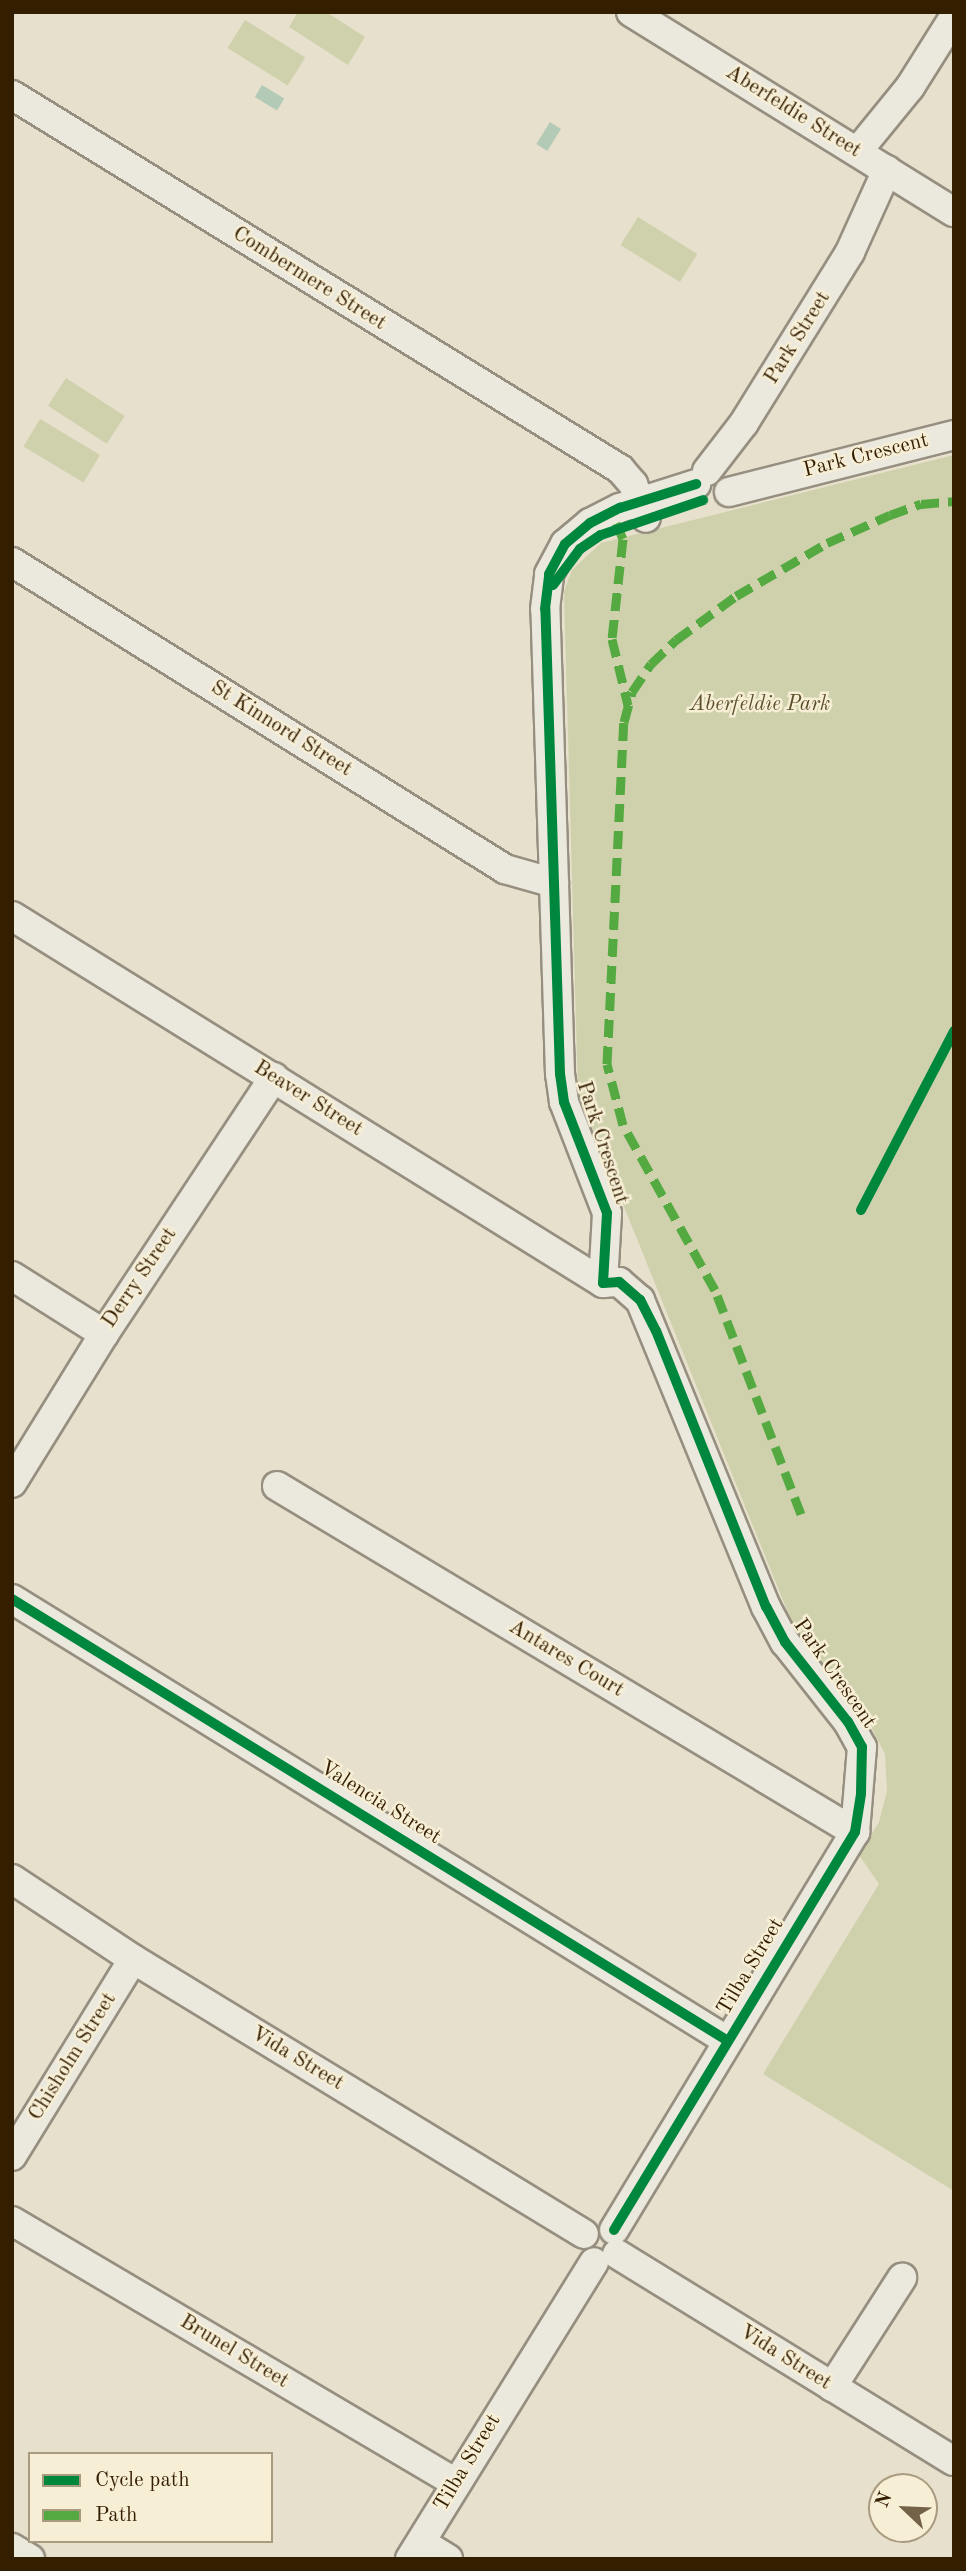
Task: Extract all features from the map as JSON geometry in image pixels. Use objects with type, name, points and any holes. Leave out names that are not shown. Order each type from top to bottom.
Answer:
[{"type":"street","name":"Aberfeldie Street","points":[[631,12],[954,212]]},
{"type":"street","name":"Park Street","points":[[716,483],[744,423],[850,252],[910,86],[954,17]]},
{"type":"street","name":"Combermere Street","points":[[12,95],[626,475],[636,513]]},
{"type":"street","name":"Park Crescent","points":[[862,1747],[848,1722],[785,1642],[766,1607],[640,1300],[619,1282],[603,1283],[607,1213],[564,1102],[560,1074],[547,594],[549,574],[565,544],[590,523],[636,513],[716,483],[779,477],[954,435]]},
{"type":"street","name":"St Kinnord Street","points":[[12,562],[505,869],[555,883]]},
{"type":"street","name":"Beaver Street","points":[[12,916],[603,1283]]},
{"type":"street","name":"Derry Street","points":[[12,1483],[104,1334],[274,1077]]},
{"type":"street","points":[[12,1276],[104,1334]]},
{"type":"street","name":"Antares Court","points":[[277,1486],[855,1832]]},
{"type":"street","name":"Valencia Street","points":[[12,1599],[729,2041]]},
{"type":"street","name":"Tilba Street","points":[[416,2551],[456,2483],[608,2248],[855,1832],[862,1747]]},
{"type":"street","name":"Vida Street","points":[[12,1879],[133,1959],[584,2234],[594,2226],[608,2248],[954,2462]]},
{"type":"street","name":"Chisholm Street","points":[[12,2155],[133,1959]]},
{"type":"street","name":"Brunel Street","points":[[12,2221],[456,2483]]},
{"type":"street","points":[[832,2387],[902,2278]]},
{"type":"street","points":[[12,2548],[30,2559]]},
{"type":"street","points":[[416,2551],[448,2559]]},
{"type":"green space","points":[[298,12],[326,12],[365,37],[348,65],[289,27]]},
{"type":"green space","points":[[245,20],[305,58],[288,86],[228,48]]},
{"type":"green space","points":[[638,217],[697,254],[680,282],[621,245]]},
{"type":"green space","points":[[66,378],[125,416],[107,444],[48,406]]},
{"type":"green space","points":[[40,419],[100,455],[84,482],[24,446]]},
{"type":"green space","name":"Aberfeldie Park","points":[[954,455],[954,2191],[763,2074],[879,1884],[859,1855],[879,1822],[887,1791],[885,1754],[867,1719],[795,1630],[578,1093],[564,591],[572,570],[601,543]]},
{"type":"shaded area","points":[[262,85],[284,98],[277,110],[255,97]]},
{"type":"shaded area","points":[[550,122],[561,129],[547,151],[536,144]]},
{"type":"marked path","points":[[801,1514],[715,1290],[623,1125],[607,1064],[624,722],[632,692],[651,664],[676,640],[736,596],[827,543],[890,515],[921,504],[954,501]]},
{"type":"marked path","points":[[616,523],[623,539],[612,639],[628,705]]},
{"type":"cycle path","points":[[614,2230],[855,1832],[861,1793],[862,1747],[848,1722],[785,1642],[766,1607],[656,1331],[640,1300],[619,1282],[603,1283],[607,1213],[564,1102],[560,1074],[545,609],[549,574],[565,544],[590,523],[620,508],[696,484]]},
{"type":"cycle path","points":[[553,585],[580,549],[601,535],[703,500]]},
{"type":"cycle path","points":[[861,1210],[954,1031]]},
{"type":"cycle path","points":[[12,1599],[728,2041]]}]
